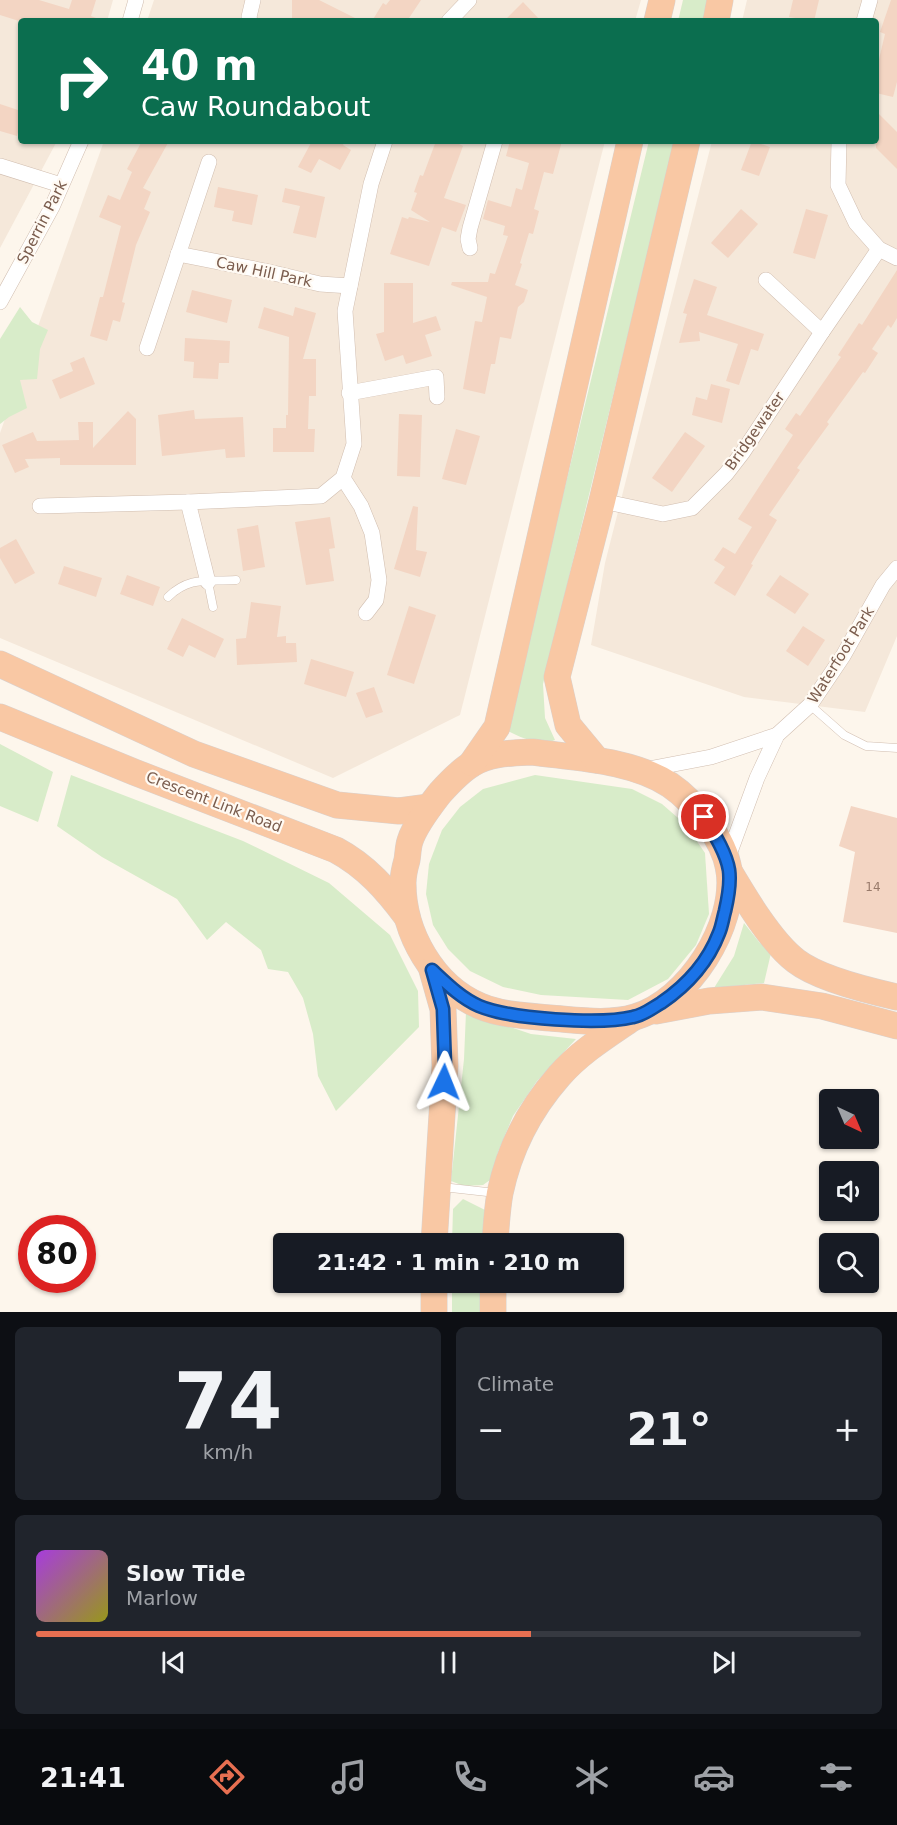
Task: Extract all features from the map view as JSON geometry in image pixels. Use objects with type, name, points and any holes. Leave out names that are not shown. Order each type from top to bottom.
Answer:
[{"type":"highway","points":[[658,18],[662,0]]},
{"type":"highway","points":[[717,18],[720,0]]},
{"type":"highway","points":[[435,1233],[445,1066],[443,1009],[432,970],[415,939],[407,917],[403,883],[410,841],[429,807],[448,783],[472,763],[497,727],[629,144]]},
{"type":"highway","points":[[597,760],[568,725],[557,676],[602,501],[686,144]]},
{"type":"highway","points":[[0,664],[194,754],[337,805],[399,811],[429,807]]},
{"type":"highway","name":"Crescent Link Road","points":[[0,717],[134,772],[336,850],[363,868],[386,889],[407,917]]},
{"type":"highway","points":[[472,763],[502,753],[532,752],[597,760],[640,771],[669,785],[704,817],[749,905],[796,962],[830,978],[897,997]]},
{"type":"highway","points":[[496,1233],[500,1194],[515,1146],[534,1108],[560,1075],[595,1044],[679,991],[701,965],[719,933],[728,898],[728,867]]},
{"type":"highway","points":[[432,970],[457,993],[480,1006],[520,1016],[609,1021],[709,1001],[762,997],[822,1006],[897,1026]]},
{"type":"highway","points":[[434,1293],[434,1312]]},
{"type":"highway","points":[[493,1293],[493,1312]]},
{"type":"street","points":[[131,18],[136,0]]},
{"type":"street","points":[[249,18],[252,0]]},
{"type":"street","points":[[452,18],[469,0]]},
{"type":"street","points":[[865,18],[870,0]]},
{"type":"street","name":"Sperrin Park","points":[[0,302],[46,217],[80,144]]},
{"type":"street","points":[[40,506],[321,495],[343,478],[354,444],[345,311],[371,184],[385,144]]},
{"type":"street","points":[[470,248],[468,239],[470,228],[494,144]]},
{"type":"street","points":[[839,144],[838,185],[856,223],[879,249],[897,258]]},
{"type":"street","points":[[147,348],[209,162]]},
{"type":"street","points":[[0,166],[62,185]]},
{"type":"street","name":"Bridgewater","points":[[602,501],[663,514],[692,508],[726,474],[743,452],[879,249]]},
{"type":"street","name":"Caw Hill Park","points":[[178,254],[320,284],[350,285]]},
{"type":"street","points":[[766,280],[822,332]]},
{"type":"street","points":[[350,393],[436,377],[437,397]]},
{"type":"street","points":[[343,478],[361,506],[372,533],[379,580],[376,600],[366,612]]},
{"type":"street","points":[[188,502],[208,582]]},
{"type":"street","name":"Waterfoot Park","points":[[728,867],[757,777],[777,735],[810,705],[843,656],[883,585],[897,568]]},
{"type":"street","name":"Waterfoot Park","points":[[640,771],[711,757],[777,735]]},
{"type":"lane","points":[[168,597],[178,588],[192,582],[236,580]]},
{"type":"lane","points":[[208,582],[213,608]]},
{"type":"lane","points":[[810,705],[844,735],[866,746],[897,748]]},
{"type":"lane","points":[[437,1186],[500,1194]]},
{"type":"shaded area","points":[[0,0],[113,0],[108,18],[18,18],[18,144],[55,144],[0,248]]},
{"type":"shaded area","points":[[154,0],[641,0],[636,18],[148,18]]},
{"type":"shaded area","points":[[747,0],[897,0],[897,636],[865,712],[744,697],[591,645],[605,563],[711,144],[879,144],[879,18],[743,18]]},
{"type":"shaded area","points":[[103,144],[604,144],[460,715],[333,778],[0,638],[0,433]]},
{"type":"green space","points":[[683,0],[709,0],[705,18],[679,18]]},
{"type":"green space","points":[[648,144],[674,144],[543,684],[545,718],[555,740],[537,742],[506,730]]},
{"type":"green space","points":[[20,307],[32,322],[48,330],[40,349],[37,379],[20,380],[27,408],[0,424],[0,339]]},
{"type":"green space","points":[[0,744],[53,772],[38,822],[0,806]]},
{"type":"green space","points":[[71,775],[243,841],[329,883],[390,935],[418,991],[419,1027],[336,1111],[318,1076],[313,1034],[303,998],[288,972],[268,969],[261,950],[226,922],[207,940],[177,899],[102,857],[57,826]]},
{"type":"green space","points":[[535,775],[632,789],[662,804],[685,824],[705,853],[709,914],[696,945],[668,979],[628,1000],[541,995],[503,987],[470,971],[448,949],[433,925],[426,894],[429,864],[442,830],[460,807],[483,789]]},
{"type":"green space","points":[[744,923],[771,953],[764,983],[714,988],[734,956]]},
{"type":"green space","points":[[466,1012],[531,1034],[576,1039],[537,1081],[513,1116],[498,1152],[490,1180],[483,1185],[464,1186],[451,1181],[464,1059]]},
{"type":"green space","points":[[463,1199],[485,1210],[484,1233],[452,1233],[453,1209]]},
{"type":"green space","points":[[452,1293],[484,1293],[486,1312],[452,1312]]},
{"type":"building","points":[[0,0],[39,0],[69,9],[72,0],[96,0],[91,16],[96,18],[18,18],[18,21],[0,15]]},
{"type":"building","points":[[292,0],[319,0],[355,18],[292,18]]},
{"type":"building","points":[[390,0],[421,0],[409,18],[374,18],[383,3],[386,5]]},
{"type":"building","points":[[793,0],[819,0],[815,18],[789,17]]},
{"type":"building","points":[[891,0],[897,0],[897,82],[893,97],[879,94],[879,59],[885,34],[880,32]]},
{"type":"building","points":[[523,2],[538,18],[507,18]]},
{"type":"building","points":[[0,104],[18,110],[17,136],[0,131]]},
{"type":"building","points":[[879,114],[897,132],[897,169],[876,148],[876,144],[879,144]]},
{"type":"building","points":[[140,144],[167,144],[143,188],[151,192],[144,209],[150,212],[136,245],[122,302],[125,303],[120,322],[113,320],[107,341],[90,336],[100,297],[103,297],[121,226],[99,217],[108,195],[120,200],[132,172],[127,169]]},
{"type":"building","points":[[310,144],[344,144],[351,150],[340,170],[319,159],[311,173],[298,167]]},
{"type":"building","points":[[435,144],[463,146],[444,198],[466,205],[456,232],[442,227],[429,266],[390,254],[402,217],[430,222],[411,210],[420,175],[423,176]]},
{"type":"building","points":[[509,144],[561,144],[553,174],[544,172],[534,209],[539,211],[533,234],[529,233],[515,285],[528,290],[524,302],[518,307],[511,339],[500,337],[495,364],[491,364],[485,394],[463,389],[475,321],[482,322],[487,297],[451,285],[452,282],[488,282],[490,273],[495,274],[508,236],[503,235],[505,226],[483,219],[488,200],[511,207],[516,188],[522,190],[529,163],[506,156]]},
{"type":"building","points":[[751,144],[770,147],[759,176],[741,170]]},
{"type":"building","points":[[218,187],[258,195],[252,225],[232,221],[234,211],[214,207]]},
{"type":"building","points":[[285,188],[325,197],[316,238],[293,233],[300,206],[282,202]]},
{"type":"building","points":[[741,209],[758,224],[728,258],[711,243]]},
{"type":"building","points":[[806,209],[828,215],[815,259],[793,253]]},
{"type":"building","points":[[897,270],[897,318],[891,328],[888,325],[872,349],[878,353],[827,422],[829,424],[797,468],[800,470],[769,515],[777,520],[735,596],[714,583],[725,567],[714,560],[723,547],[735,554],[752,527],[738,519],[793,435],[785,429],[796,413],[800,416],[841,357],[838,355],[859,323],[862,325]]},
{"type":"building","points":[[694,279],[717,287],[707,315],[764,334],[758,351],[751,349],[739,385],[726,381],[738,344],[699,332],[700,341],[679,343],[687,314],[683,313]]},
{"type":"building","points":[[384,283],[413,283],[413,323],[436,316],[441,330],[425,335],[432,356],[406,364],[403,355],[385,361],[376,334],[384,332]]},
{"type":"building","points":[[192,290],[232,300],[227,323],[186,312]]},
{"type":"building","points":[[264,307],[293,316],[295,307],[316,313],[303,359],[316,359],[316,396],[309,396],[308,429],[315,429],[314,452],[273,452],[273,428],[286,428],[286,415],[288,415],[289,337],[258,328]]},
{"type":"building","points":[[185,338],[230,341],[229,363],[219,363],[218,379],[193,378],[194,362],[184,361]]},
{"type":"building","points":[[84,357],[95,384],[60,399],[52,380],[73,371],[70,363]]},
{"type":"building","points":[[711,384],[730,389],[722,423],[692,415],[696,397],[707,400]]},
{"type":"building","points":[[194,410],[195,419],[243,417],[245,457],[226,458],[225,449],[162,456],[158,415]]},
{"type":"building","points":[[128,411],[136,419],[136,465],[60,465],[60,458],[25,459],[29,467],[15,473],[2,445],[33,432],[37,441],[79,440],[78,422],[93,422],[93,448]]},
{"type":"building","points":[[399,414],[422,415],[420,477],[397,476]]},
{"type":"building","points":[[456,429],[480,436],[466,485],[442,479]]},
{"type":"building","points":[[685,432],[705,446],[672,492],[652,478]]},
{"type":"building","points":[[413,506],[418,507],[416,550],[427,552],[420,577],[394,569]]},
{"type":"building","points":[[330,517],[335,548],[329,549],[334,581],[306,585],[295,522]]},
{"type":"building","points":[[258,525],[265,567],[243,571],[237,529]]},
{"type":"building","points":[[16,539],[35,573],[15,584],[0,558],[0,548]]},
{"type":"building","points":[[64,566],[102,578],[96,597],[58,584]]},
{"type":"building","points":[[127,575],[160,587],[153,606],[120,594]]},
{"type":"building","points":[[780,575],[809,594],[795,614],[766,595]]},
{"type":"building","points":[[251,602],[281,606],[277,637],[286,636],[286,643],[296,643],[297,662],[237,665],[236,639],[246,638]]},
{"type":"building","points":[[409,606],[436,615],[414,684],[387,675]]},
{"type":"building","points":[[182,618],[224,639],[215,658],[189,645],[183,657],[167,649]]},
{"type":"building","points":[[803,626],[825,640],[808,666],[786,651]]},
{"type":"building","points":[[311,659],[354,672],[346,697],[304,684]]},
{"type":"building","points":[[374,687],[383,712],[366,718],[356,693]]},
{"type":"building","points":[[851,806],[897,818],[897,933],[843,922],[855,852],[839,846]]},
{"type":"route","points":[[444,1082],[443,1009],[432,970],[457,993],[480,1006],[520,1016],[609,1021],[646,1013],[679,991],[701,965],[719,933],[728,898],[727,862],[704,817]]}]
